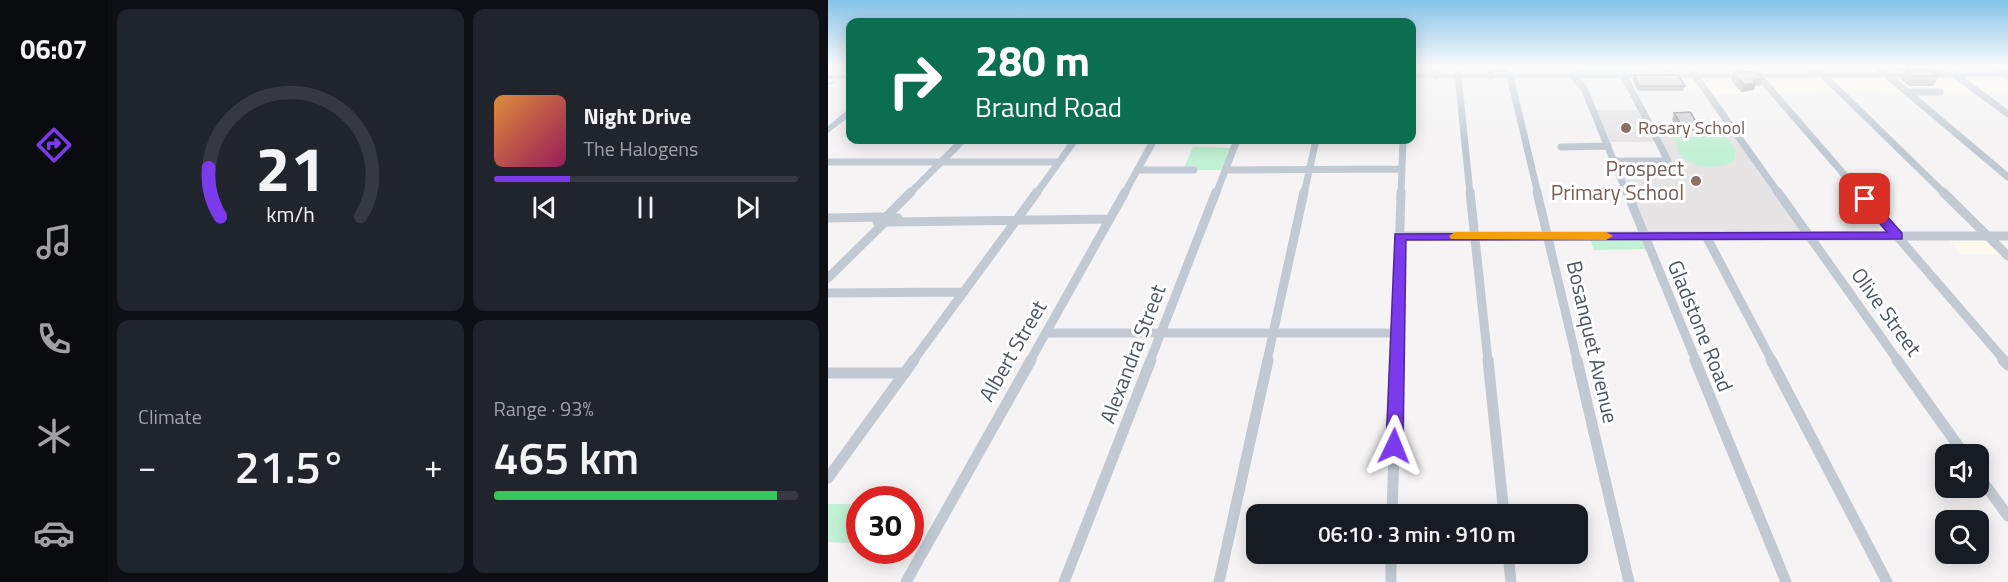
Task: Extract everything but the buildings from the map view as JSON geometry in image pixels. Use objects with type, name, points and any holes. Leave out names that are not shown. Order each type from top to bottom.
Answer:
[{"type":"main road","points":[[828,125],[846,114]]},
{"type":"main road","points":[[828,130],[846,115]]},
{"type":"street","points":[[1460,94],[1503,504]]},
{"type":"street","name":"Bosanquet Avenue","points":[[1514,94],[1629,582]]},
{"type":"street","name":"Gladstone Road","points":[[1587,94],[1786,582]]},
{"type":"street","points":[[1614,160],[1668,160],[1633,94]]},
{"type":"street","name":"Olive Street","points":[[1708,94],[1957,444]]},
{"type":"street","points":[[1775,94],[2008,365]]},
{"type":"street","points":[[1837,94],[2008,256]]},
{"type":"street","points":[[1910,94],[2008,177]]},
{"type":"street","points":[[1981,94],[2008,114]]},
{"type":"street","points":[[828,278],[959,144]]},
{"type":"street","points":[[828,477],[1072,144]]},
{"type":"street","name":"Albert Street","points":[[906,582],[1152,144]]},
{"type":"street","name":"Alexandra Street","points":[[1064,582],[1236,144]]},
{"type":"street","points":[[1218,582],[1315,144]]},
{"type":"street","points":[[1392,504],[1403,144]]},
{"type":"street","points":[[1561,147],[1608,147]]},
{"type":"street","points":[[828,162],[1059,162]]},
{"type":"street","points":[[1226,170],[1402,169]]},
{"type":"street","points":[[1137,170],[1194,170]]},
{"type":"street","points":[[828,220],[1109,219]]},
{"type":"street","points":[[1400,236],[2008,236]]},
{"type":"street","points":[[1706,236],[1887,582]]},
{"type":"street","points":[[828,293],[964,292]]},
{"type":"street","points":[[1046,333],[1397,333]]},
{"type":"street","points":[[828,373],[905,373]]},
{"type":"street","points":[[1989,490],[2008,516]]},
{"type":"street","points":[[1391,564],[1391,582]]},
{"type":"street","points":[[1509,564],[1511,582]]},
{"type":"shaded area","name":"Prospect Primary School","points":[[1593,110],[1641,110],[1653,131],[1735,132],[1808,236],[1645,236],[1614,161],[1667,161],[1658,142],[1606,142]]},
{"type":"shaded area","points":[[1945,236],[1989,236],[2006,254],[1961,254]]},
{"type":"green space","points":[[1674,137],[1727,137],[1735,150],[1735,159],[1722,166],[1697,165],[1689,162],[1678,151]]},
{"type":"green space","points":[[1193,147],[1234,148],[1226,170],[1183,170]]},
{"type":"green space","points":[[1589,236],[1645,236],[1650,249],[1594,250]]},
{"type":"green space","points":[[828,504],[846,504],[846,543],[828,542]]},
{"type":"slow traffic","points":[[1455,236],[1606,236]]},
{"type":"place","name":"Rosary School","points":[[1626,128]]},
{"type":"place","name":"Prospect Primary School","points":[[1696,181]]},
{"type":"route","points":[[1394,446],[1400,236],[1897,236],[1865,199]]}]
